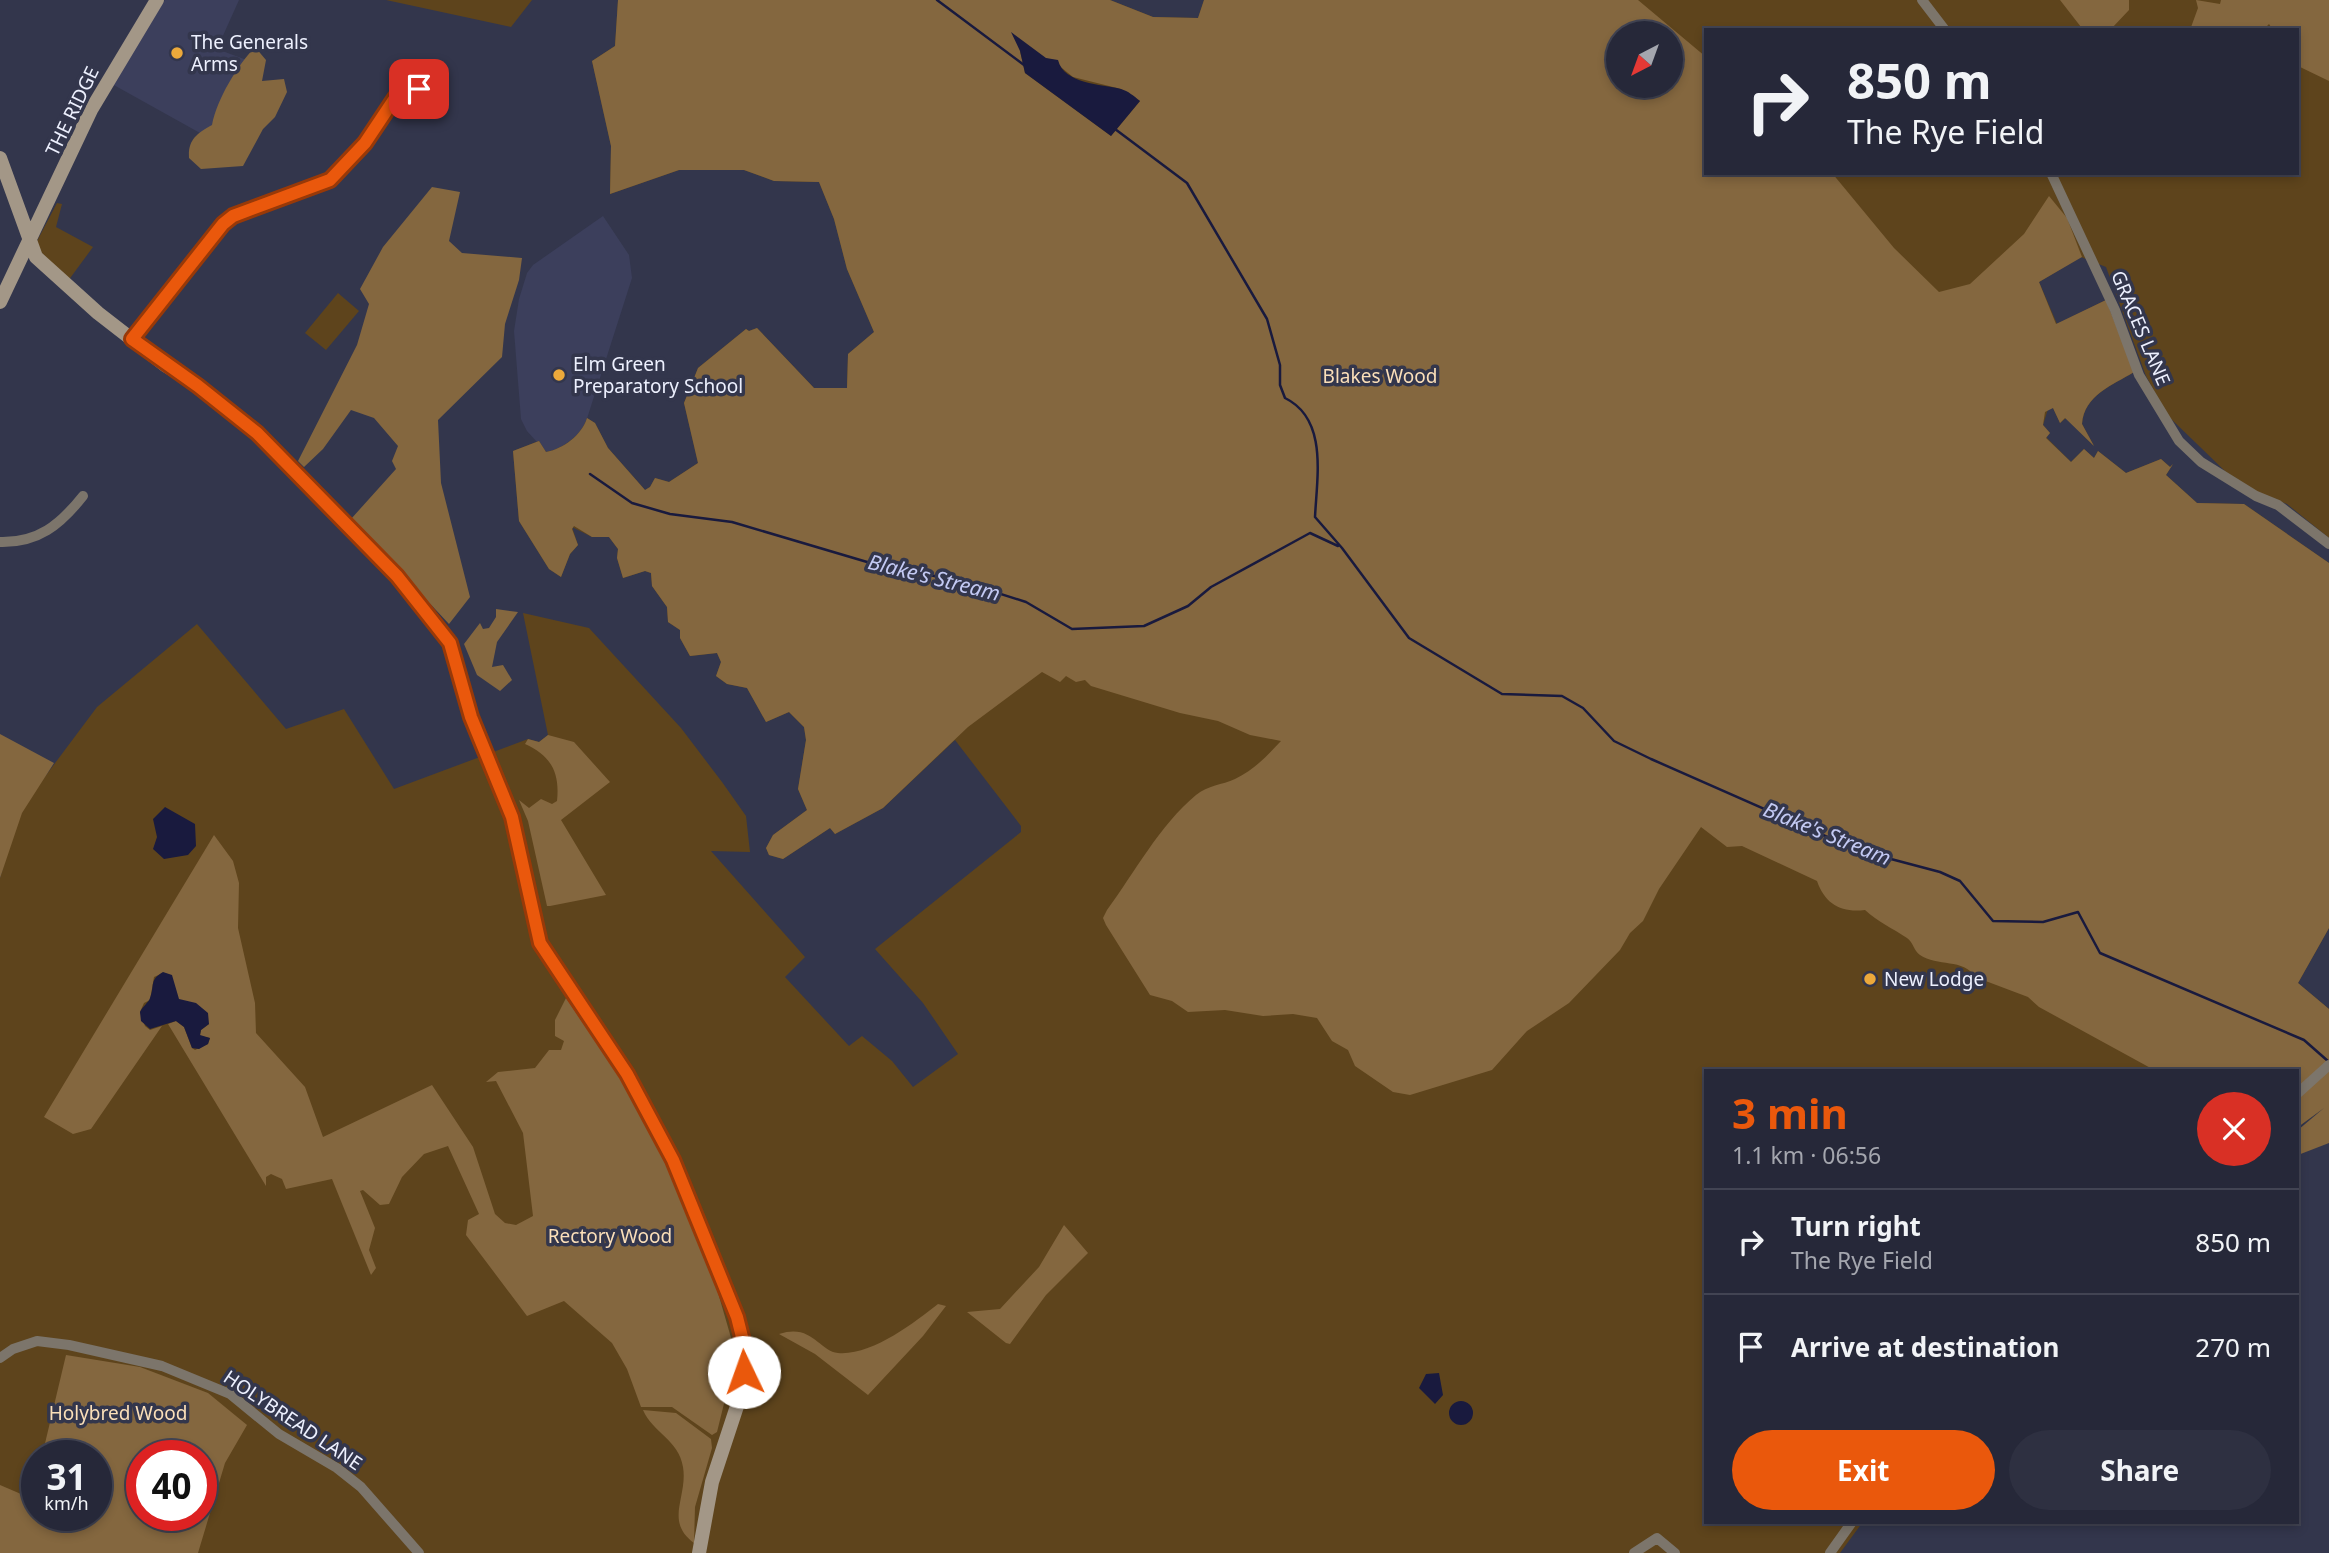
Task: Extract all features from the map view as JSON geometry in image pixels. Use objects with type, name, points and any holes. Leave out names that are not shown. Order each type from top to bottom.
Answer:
[{"type":"street","name":"THE RIDGE","points":[[0,302],[39,225],[91,110],[157,0]]},
{"type":"street","points":[[1922,0],[1943,28]]},
{"type":"street","points":[[132,339],[223,224],[233,216],[330,180],[365,143],[395,98],[406,90],[436,91]]},
{"type":"street","points":[[0,158],[17,198],[29,244],[36,257],[65,285],[132,339],[198,386],[257,433],[397,576],[450,643],[471,717],[512,817],[540,943],[627,1074],[660,1136],[725,1280],[737,1317],[746,1353],[742,1391],[712,1482],[699,1553]]},
{"type":"street","name":"GRACES LANE","points":[[2052,175],[2115,310],[2138,375],[2179,441],[2201,462],[2256,496],[2278,505],[2329,544]]},
{"type":"street","points":[[22,222],[39,225]]},
{"type":"street","points":[[0,542],[43,535],[66,516],[83,496]]},
{"type":"street","points":[[2299,1092],[2329,1065]]},
{"type":"street","name":"HOLYBREAD LANE","points":[[0,1358],[13,1349],[37,1341],[69,1345],[162,1366],[230,1394],[279,1434],[337,1468],[361,1487],[419,1553]]},
{"type":"street","points":[[1829,1553],[1851,1524]]},
{"type":"street","points":[[1634,1553],[1657,1538],[1675,1553]]},
{"type":"shaded area","points":[[165,0],[239,0],[217,49],[252,62],[209,138],[112,84]]},
{"type":"shaded area","points":[[1011,32],[1046,58],[1058,60],[1062,68],[1075,78],[1124,90],[1140,101],[1111,136],[1025,73],[1020,51]]},
{"type":"shaded area","name":"Elm Green Preparatory School","points":[[603,216],[629,255],[632,278],[583,431],[558,450],[546,452],[527,431],[521,419],[514,331],[519,299],[527,273],[533,265]]},
{"type":"shaded area","points":[[165,807],[195,824],[196,846],[188,855],[164,859],[153,849],[157,837],[153,819]]},
{"type":"shaded area","points":[[163,972],[172,975],[179,999],[196,1003],[208,1013],[209,1024],[201,1030],[200,1035],[210,1038],[208,1044],[199,1049],[192,1048],[184,1027],[176,1021],[150,1029],[141,1021],[140,1012],[149,1000],[154,980]]},
{"type":"shaded area","points":[[1439,1373],[1443,1395],[1435,1404],[1419,1388],[1426,1374]]},
{"type":"shaded area","points":[[1461,1401],[1470,1404],[1473,1413],[1470,1422],[1461,1425],[1452,1422],[1449,1413],[1452,1404]]},
{"type":"green space","points":[[386,0],[532,0],[511,27]]},
{"type":"green space","points":[[618,0],[1110,0],[1153,17],[1198,18],[1204,0],[2329,0],[2329,538],[2287,504],[2259,493],[2226,472],[2167,415],[2146,376],[2106,267],[2081,257],[2039,282],[2057,324],[2106,300],[2134,372],[2101,392],[2088,405],[2082,424],[2094,446],[2066,418],[2060,423],[2053,408],[2048,409],[2043,425],[2050,433],[2046,437],[2071,462],[2084,449],[2094,458],[2098,451],[2126,473],[2161,459],[2170,467],[2173,464],[2166,475],[2197,503],[2244,504],[2329,563],[2329,928],[2298,983],[2329,1009],[2329,1104],[2299,1126],[2299,1069],[1704,1069],[1704,1524],[1861,1524],[1840,1553],[0,1553],[0,878],[20,810],[97,707],[197,624],[286,729],[344,709],[394,789],[528,739],[539,742],[548,735],[523,613],[589,628],[681,728],[746,816],[750,852],[711,851],[805,957],[785,977],[849,1046],[862,1036],[892,1061],[913,1087],[958,1054],[923,1003],[875,949],[1021,832],[1021,826],[955,740],[883,808],[835,834],[830,828],[783,859],[769,855],[766,848],[773,835],[807,810],[798,789],[806,740],[804,727],[789,712],[766,722],[747,688],[727,684],[716,676],[721,662],[717,653],[690,656],[680,638],[680,630],[668,622],[667,607],[652,586],[651,573],[645,571],[623,578],[617,558],[618,549],[609,537],[592,537],[572,527],[578,545],[570,554],[561,577],[549,569],[519,521],[513,451],[539,441],[546,452],[559,448],[576,435],[587,418],[595,423],[608,448],[645,490],[655,478],[669,482],[698,463],[684,403],[698,368],[746,329],[749,331],[757,328],[814,388],[847,388],[848,354],[874,332],[847,269],[834,219],[819,182],[774,181],[744,170],[679,170],[610,194],[611,146],[592,61],[615,46]]},
{"type":"green space","name":"Blakes Wood","points":[[618,0],[1110,0],[1153,17],[1198,18],[1204,0],[1638,0],[1663,21],[1606,21],[1606,98],[1684,98],[1684,39],[1704,55],[1704,175],[1834,175],[1894,248],[1939,292],[1970,284],[2024,234],[2049,196],[2067,218],[2082,257],[2039,282],[2056,324],[2106,300],[2134,372],[2101,392],[2088,405],[2082,424],[2094,446],[2065,418],[2060,423],[2053,408],[2045,412],[2043,425],[2050,433],[2046,438],[2071,462],[2084,449],[2094,458],[2098,451],[2126,473],[2161,459],[2170,467],[2173,464],[2166,475],[2197,503],[2244,504],[2329,563],[2329,928],[2298,983],[2329,1009],[2329,1143],[2299,1155],[2299,1129],[2324,1108],[2299,1126],[2299,1069],[2152,1069],[2039,1007],[2028,997],[1975,977],[1964,967],[1927,959],[1916,951],[1907,938],[1865,910],[1848,910],[1829,901],[1817,881],[1742,846],[1727,847],[1701,827],[1659,889],[1643,921],[1630,933],[1620,950],[1569,1003],[1527,1031],[1492,1070],[1410,1095],[1393,1092],[1355,1066],[1348,1050],[1332,1041],[1317,1018],[1293,1014],[1263,1016],[1225,1010],[1188,1012],[1172,1001],[1150,995],[1106,925],[1103,918],[1107,910],[1159,835],[1183,807],[1210,787],[1235,779],[1248,771],[1281,741],[1250,735],[1218,721],[1180,713],[1091,686],[1085,680],[1076,682],[1066,676],[1060,682],[1042,672],[968,727],[883,808],[835,834],[830,828],[783,859],[769,855],[766,848],[773,835],[807,810],[798,789],[806,740],[804,727],[789,712],[766,722],[747,688],[727,684],[716,676],[721,662],[717,653],[690,656],[680,638],[680,630],[668,622],[667,607],[652,586],[651,573],[645,571],[623,578],[617,558],[618,549],[609,537],[592,537],[574,526],[572,529],[578,545],[570,554],[561,577],[549,569],[519,521],[513,451],[539,441],[546,452],[559,448],[576,435],[587,418],[595,423],[608,448],[645,490],[655,478],[669,482],[698,463],[684,403],[698,368],[746,329],[749,331],[757,328],[814,388],[847,388],[848,354],[874,332],[847,269],[834,219],[819,182],[774,181],[744,170],[679,170],[610,194],[611,146],[592,61],[615,46]],"holes":[[[1020,51],[1052,60],[1073,77],[1121,89],[1140,101],[1111,136],[1025,73]]]},
{"type":"green space","points":[[2060,0],[2129,0],[2129,10],[2112,28],[2081,27]]},
{"type":"green space","points":[[2196,0],[2220,4],[2221,0],[2329,0],[2329,81],[2299,66],[2299,28],[2272,28],[2269,24],[2265,28],[2191,28],[2198,8]]},
{"type":"green space","points":[[255,47],[266,60],[262,81],[284,79],[287,92],[275,117],[263,129],[243,166],[201,169],[189,158],[192,142],[212,125],[229,83]]},
{"type":"green space","points":[[432,187],[460,192],[449,241],[462,253],[522,258],[519,280],[505,324],[502,357],[438,420],[441,483],[470,597],[449,624],[351,519],[396,469],[392,461],[398,446],[374,418],[351,410],[323,449],[304,467],[298,461],[357,345],[369,304],[360,289],[383,247]]},
{"type":"green space","points":[[57,203],[62,204],[56,227],[93,247],[68,281],[38,249],[37,241]]},
{"type":"green space","points":[[338,293],[359,311],[326,350],[305,333]]},
{"type":"green space","points":[[496,609],[518,612],[497,642],[492,667],[503,665],[512,680],[500,691],[477,675],[464,644],[480,623],[483,629],[489,628],[496,617]]},
{"type":"green space","points":[[0,734],[54,763],[22,813],[0,878]]},
{"type":"green space","points":[[548,735],[574,742],[610,782],[561,820],[606,895],[550,906],[547,906],[528,821],[519,800],[529,808],[541,799],[552,804],[557,801],[557,782],[552,766],[541,754],[525,744],[528,739],[539,742]]},
{"type":"green space","name":"Rectory Wood","points":[[214,835],[233,861],[239,883],[238,928],[255,1003],[256,1033],[305,1087],[323,1137],[432,1085],[473,1147],[495,1214],[505,1223],[516,1225],[533,1216],[523,1133],[496,1081],[486,1082],[498,1072],[535,1068],[549,1050],[561,1050],[564,1041],[555,1036],[555,1020],[566,998],[624,1083],[661,1149],[708,1258],[736,1355],[717,1432],[712,1435],[672,1407],[641,1407],[627,1369],[612,1343],[564,1301],[527,1316],[466,1235],[468,1220],[479,1214],[448,1146],[424,1154],[402,1177],[389,1204],[380,1205],[363,1190],[360,1191],[375,1228],[369,1250],[376,1268],[371,1275],[332,1179],[286,1189],[282,1179],[271,1174],[266,1177],[266,1186],[168,1024],[176,1021],[184,1027],[195,1050],[208,1044],[210,1038],[200,1036],[201,1030],[209,1024],[178,999],[163,973],[154,977],[150,1000],[144,1003],[140,1012],[145,1026],[150,1030],[162,1026],[91,1129],[73,1134],[44,1117]]},
{"type":"green space","points":[[1064,1225],[1088,1253],[1046,1295],[1010,1344],[1006,1343],[967,1312],[1000,1309],[1039,1267]]},
{"type":"green space","points":[[938,1304],[946,1306],[923,1336],[868,1395],[815,1354],[779,1334],[799,1332],[831,1351],[851,1353],[891,1337]]},
{"type":"green space","name":"Holybred Wood","points":[[66,1355],[140,1367],[208,1393],[247,1425],[225,1463],[217,1490],[217,1440],[126,1440],[126,1531],[205,1531],[198,1553],[0,1553],[0,1485],[21,1494],[21,1531],[112,1531],[112,1440],[46,1440]]},
{"type":"green space","points":[[643,1410],[676,1413],[711,1439],[712,1448],[695,1507],[694,1543],[680,1526],[679,1508],[684,1478],[681,1458]]},
{"type":"waterway","name":"Blake's Stream","points":[[937,0],[1024,65]]},
{"type":"waterway","name":"Blake's Stream","points":[[1115,129],[1187,183],[1267,319],[1280,365],[1280,385],[1285,398],[1299,407],[1314,434],[1318,467],[1315,517],[1342,548],[1409,638],[1502,694],[1562,696],[1583,708],[1614,741],[1651,759],[1857,850],[1940,872],[1960,881],[1993,921],[2043,922],[2078,912],[2100,953],[2304,1040],[2329,1062]]},
{"type":"waterway","name":"Blake's Stream","points":[[590,474],[632,503],[670,514],[732,522],[884,567],[957,580],[1026,602],[1072,629],[1144,626],[1188,606],[1211,587],[1310,533],[1338,546]]},
{"type":"place","name":"The Generals Arms","points":[[177,53]]},
{"type":"place","name":"Elm Green Preparatory School","points":[[559,375]]},
{"type":"place","name":"New Lodge","points":[[1870,979]]},
{"type":"route","points":[[419,89],[406,90],[395,98],[365,143],[330,180],[233,216],[223,224],[132,339],[198,386],[257,433],[397,576],[424,606],[450,643],[471,717],[512,817],[525,865],[540,943],[599,1036],[627,1074],[673,1160],[710,1252],[725,1280],[746,1353],[744,1372]]}]
